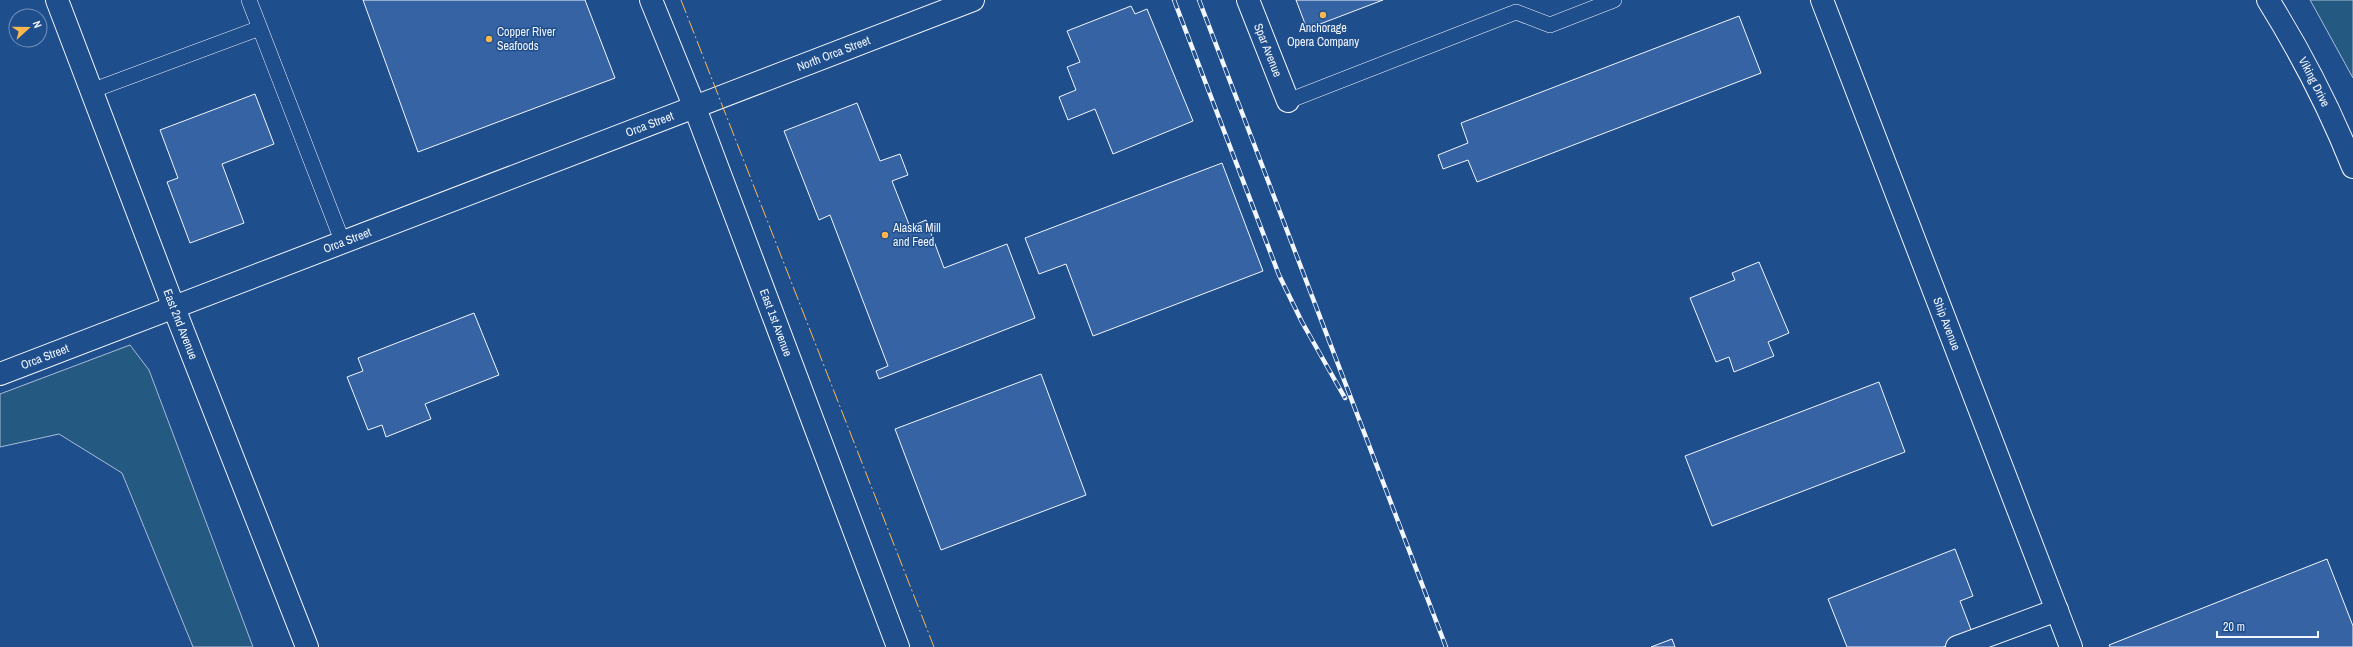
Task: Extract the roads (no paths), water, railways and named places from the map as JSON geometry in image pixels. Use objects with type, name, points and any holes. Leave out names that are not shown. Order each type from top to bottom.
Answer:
[{"type":"street","name":"East 2nd Avenue","points":[[57,0],[174,308],[307,647]]},
{"type":"street","name":"East 1st Avenue","points":[[651,0],[695,108],[898,647]]},
{"type":"street","name":"North Orca Street","points":[[695,108],[973,0]]},
{"type":"street","name":"Spar Avenue","points":[[1248,0],[1288,101]]},
{"type":"street","name":"Ship Avenue","points":[[1822,0],[2071,647]]},
{"type":"street","name":"Viking Drive","points":[[2268,0],[2291,37],[2343,143],[2353,167]]},
{"type":"street","name":"Orca Street","points":[[0,374],[695,108]]},
{"type":"street","points":[[1957,647],[2057,610]]},
{"type":"lane","points":[[249,0],[343,243]]},
{"type":"lane","points":[[1288,101],[1516,12],[1550,25],[1614,0]]},
{"type":"lane","points":[[92,91],[260,28]]},
{"type":"railway","points":[[1174,0],[1279,275],[1302,322],[1345,398]]},
{"type":"railway","points":[[1199,0],[1446,647]]},
{"type":"place","name":"Anchorage Opera Company","points":[[1323,15]]},
{"type":"place","name":"Copper River Seafoods","points":[[489,39]]},
{"type":"place","name":"Alaska Mill and Feed","points":[[885,235]]}]
